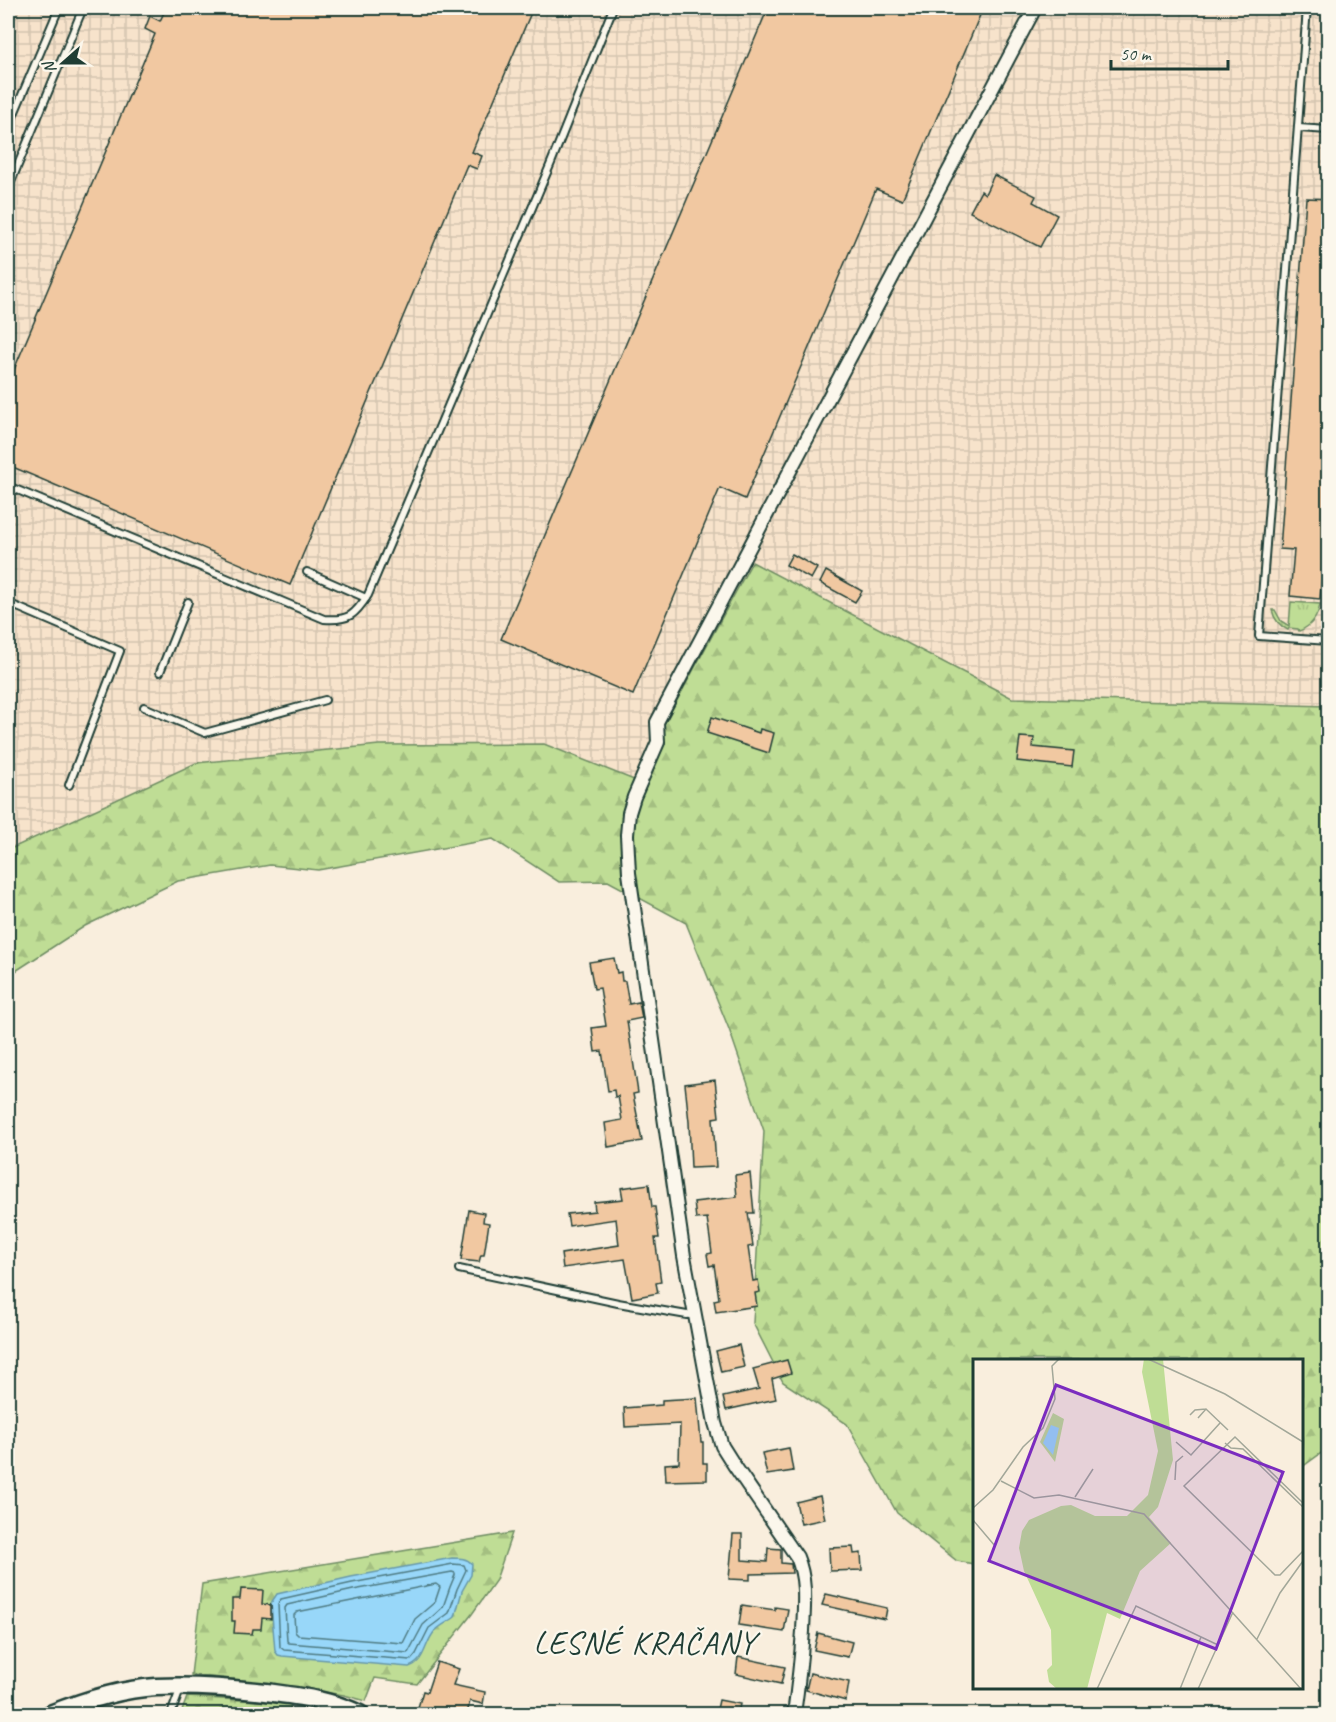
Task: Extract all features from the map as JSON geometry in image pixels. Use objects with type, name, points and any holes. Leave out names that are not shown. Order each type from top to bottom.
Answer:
[{"type":"street","points":[[794,1714],[800,1672],[805,1586],[797,1557],[722,1446],[715,1424],[684,1256],[629,873],[627,835],[629,813],[658,742],[657,722],[1035,8]]},
{"type":"street","points":[[50,1714],[98,1697],[155,1687],[249,1690],[317,1699],[360,1714]]},
{"type":"lane","points":[[8,128],[59,8]]},
{"type":"lane","points":[[8,189],[83,8]]},
{"type":"lane","points":[[8,486],[324,619],[338,620],[350,617],[366,598],[551,163],[613,8]]},
{"type":"lane","points":[[1307,8],[1259,636],[1329,641]]},
{"type":"lane","points":[[1299,128],[1329,130]]},
{"type":"lane","points":[[307,572],[366,598]]},
{"type":"lane","points":[[160,672],[188,602]]},
{"type":"lane","points":[[8,603],[120,651],[69,785]]},
{"type":"lane","points":[[144,707],[205,733],[325,700]]},
{"type":"lane","points":[[459,1269],[618,1303],[687,1315],[694,1314]]},
{"type":"lane","points":[[171,1714],[181,1687]]},
{"type":"shaded area","points":[[8,8],[1328,8],[1328,706],[1012,698],[752,562],[634,780],[544,744],[379,745],[196,763],[8,850]]},
{"type":"green space","points":[[752,562],[1012,698],[1328,706],[1328,1448],[1303,1466],[1303,1359],[973,1359],[973,1564],[957,1561],[897,1513],[847,1424],[783,1382],[753,1323],[764,1131],[729,1029],[686,923],[608,881],[559,882],[493,839],[318,870],[270,865],[178,881],[85,926],[8,976],[8,850],[196,763],[379,745],[544,744],[634,780]]},
{"type":"green space","points":[[1291,602],[1320,604],[1314,620],[1299,631],[1289,628],[1288,630],[1282,626],[1272,610],[1275,610],[1281,621],[1289,626]]},
{"type":"green space","points":[[512,1533],[496,1580],[417,1684],[375,1678],[366,1701],[344,1695],[191,1675],[202,1584]]},
{"type":"green space","points":[[187,1697],[292,1703],[288,1714],[181,1714]]},
{"type":"water","points":[[452,1558],[470,1562],[472,1564],[471,1575],[462,1591],[455,1617],[434,1632],[421,1658],[414,1665],[409,1667],[282,1656],[275,1651],[271,1603],[277,1594]]},
{"type":"building","points":[[166,8],[533,8],[472,152],[482,156],[477,169],[467,165],[290,585],[8,465],[8,384],[155,34],[145,29],[150,16],[160,21]]},
{"type":"building","points":[[768,8],[983,8],[902,200],[876,189],[745,499],[720,488],[633,695],[501,639]]},
{"type":"building","points":[[994,175],[1036,196],[1033,202],[1057,215],[1040,247],[970,212],[981,191],[985,194]]},
{"type":"building","points":[[1306,198],[1329,199],[1329,552],[1324,552],[1320,599],[1290,596],[1294,550],[1280,549]]},
{"type":"building","points":[[792,554],[817,568],[811,579],[786,565]]},
{"type":"building","points":[[826,571],[862,591],[855,602],[820,583]]},
{"type":"building","points":[[712,717],[759,733],[760,729],[774,733],[769,753],[707,733]]},
{"type":"building","points":[[1020,737],[1034,738],[1033,747],[1074,751],[1072,767],[1017,761]]},
{"type":"building","points":[[614,958],[617,973],[621,972],[622,981],[625,981],[629,1004],[639,1002],[642,1018],[627,1021],[638,1093],[633,1094],[642,1141],[608,1147],[605,1123],[622,1120],[618,1096],[615,1097],[614,1090],[608,1091],[602,1051],[595,1052],[592,1028],[606,1026],[600,988],[594,989],[589,962]]},
{"type":"building","points":[[715,1080],[719,1117],[713,1118],[716,1167],[691,1168],[685,1084]]},
{"type":"building","points":[[750,1173],[754,1213],[748,1213],[753,1246],[748,1247],[753,1281],[758,1280],[760,1292],[755,1293],[757,1306],[716,1312],[714,1300],[719,1299],[714,1265],[709,1266],[707,1254],[712,1253],[707,1218],[696,1219],[694,1202],[737,1197],[735,1175]]},
{"type":"building","points":[[649,1184],[659,1238],[655,1238],[661,1282],[656,1283],[658,1293],[632,1298],[625,1259],[563,1268],[561,1254],[619,1245],[616,1219],[569,1226],[567,1214],[595,1211],[594,1202],[623,1199],[621,1188]]},
{"type":"building","points":[[469,1210],[484,1213],[483,1222],[489,1223],[484,1255],[481,1255],[479,1262],[461,1260]]},
{"type":"building","points":[[739,1345],[744,1367],[721,1372],[716,1351]]},
{"type":"building","points":[[787,1360],[791,1373],[772,1379],[776,1399],[726,1410],[723,1397],[759,1389],[753,1369]]},
{"type":"building","points":[[697,1398],[701,1442],[703,1442],[703,1463],[707,1463],[707,1480],[666,1481],[665,1464],[679,1463],[680,1424],[625,1427],[624,1408],[662,1405],[662,1400]]},
{"type":"building","points":[[789,1448],[793,1471],[767,1475],[762,1453]]},
{"type":"building","points":[[820,1496],[825,1519],[801,1524],[796,1502]]},
{"type":"building","points":[[733,1534],[742,1534],[742,1560],[767,1562],[768,1548],[781,1549],[781,1563],[791,1564],[792,1573],[750,1574],[750,1580],[729,1579]]},
{"type":"building","points":[[853,1547],[854,1554],[861,1553],[862,1570],[830,1571],[829,1548]]},
{"type":"building","points":[[241,1589],[263,1590],[262,1604],[271,1605],[271,1619],[262,1618],[261,1629],[253,1629],[252,1634],[234,1633],[232,1599],[240,1599]]},
{"type":"building","points":[[826,1594],[887,1608],[885,1619],[822,1605]]},
{"type":"building","points":[[742,1605],[775,1610],[775,1607],[788,1609],[784,1632],[739,1625]]},
{"type":"building","points":[[818,1633],[852,1642],[848,1657],[814,1650]]},
{"type":"building","points":[[738,1657],[785,1667],[781,1684],[736,1674]]},
{"type":"building","points":[[437,1662],[459,1669],[453,1685],[485,1692],[483,1704],[470,1701],[467,1714],[416,1714],[423,1691],[427,1692]]},
{"type":"building","points":[[810,1673],[849,1682],[846,1701],[806,1690]]},
{"type":"building","points":[[719,1700],[740,1704],[738,1714],[716,1714]]},
{"type":"district","name":"LESNÉ KRAČANY","points":[[645,1642]]}]
